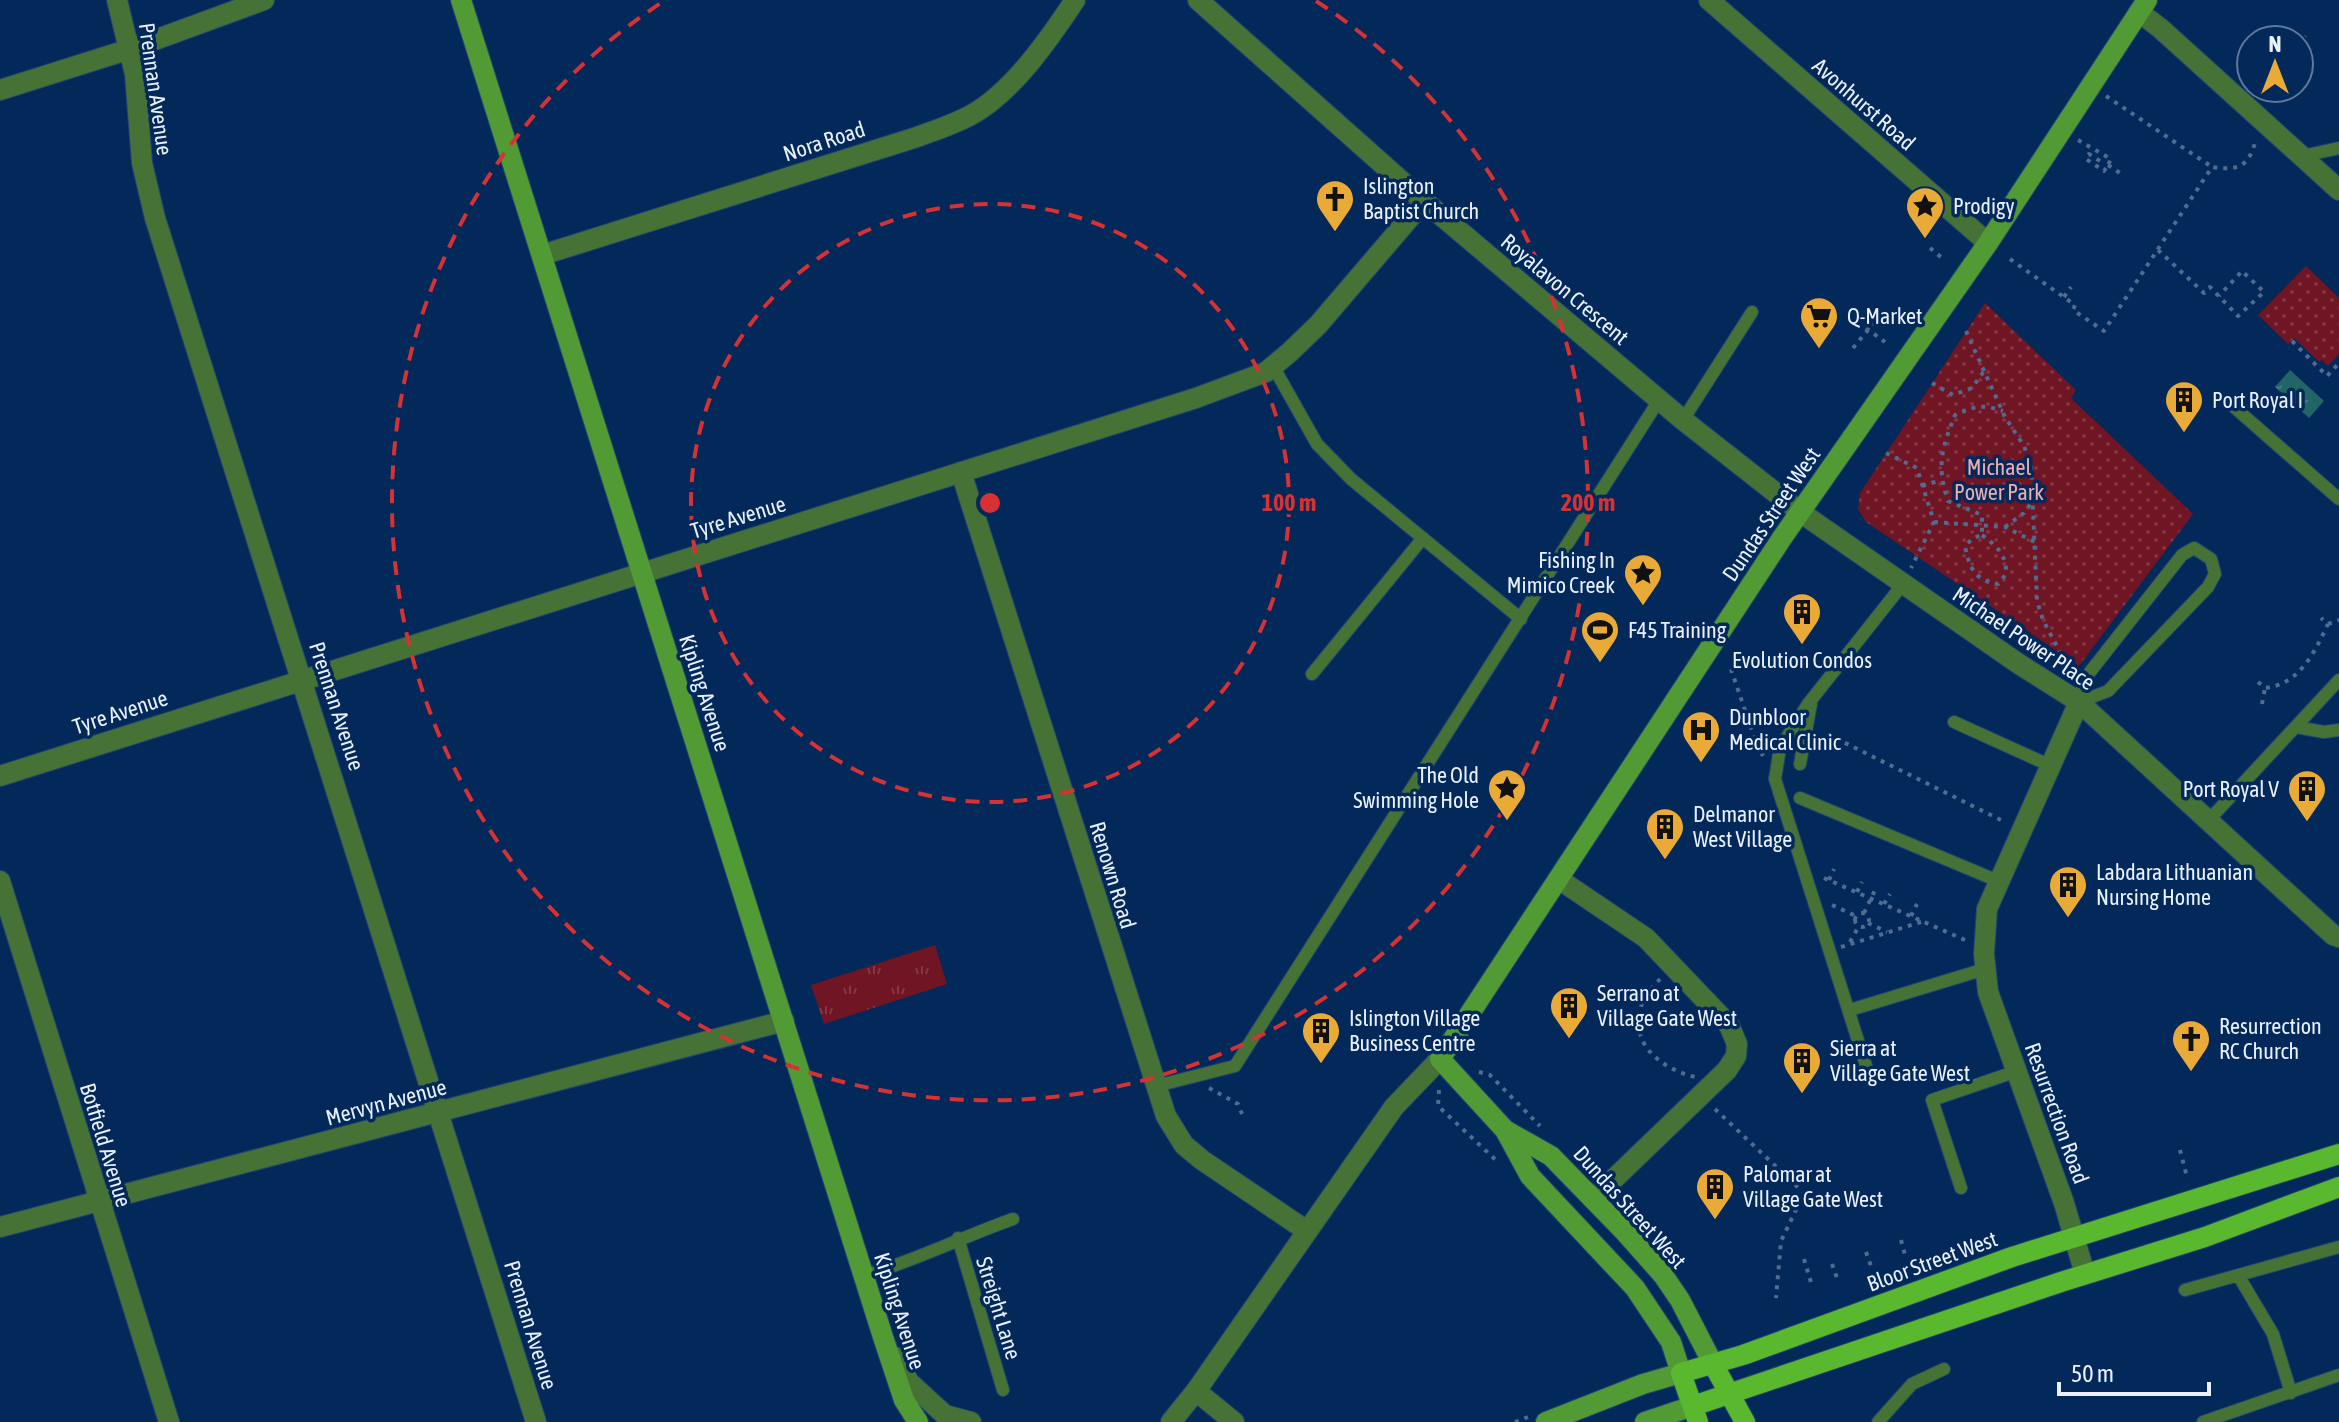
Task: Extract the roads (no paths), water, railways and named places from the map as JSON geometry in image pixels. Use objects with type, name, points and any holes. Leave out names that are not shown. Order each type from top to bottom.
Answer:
[{"type":"main road","name":"Kipling Avenue","points":[[461,0],[863,1276],[904,1400],[918,1422]]},
{"type":"main road","name":"Dundas Street West","points":[[1696,1414],[1671,1342],[1635,1288],[1530,1176],[1505,1130],[1440,1059],[1800,512],[1988,243],[2143,6]]},
{"type":"main road","name":"Dundas Street West","points":[[1505,1130],[1551,1156],[1663,1275],[1680,1300],[1745,1422]]},
{"type":"main road","name":"Bloor Street West","points":[[1546,1422],[1643,1384],[1713,1364],[2074,1237],[2339,1154]]},
{"type":"main road","points":[[1645,1422],[1696,1414],[1730,1394],[2085,1274],[2205,1237],[2339,1187]]},
{"type":"main road","name":"Kipling Avenue","points":[[904,1400],[904,1422]]},
{"type":"street","name":"Prennan Avenue","points":[[117,0],[130,49],[142,163],[155,218],[536,1422]]},
{"type":"street","points":[[0,90],[130,49],[264,0]]},
{"type":"street","name":"Nora Road","points":[[542,255],[914,138],[971,115],[989,104],[1007,86],[1075,0]]},
{"type":"street","name":"Royalavon Crescent","points":[[1198,0],[1424,201],[1683,420],[1800,512]]},
{"type":"street","name":"Avonhurst Road","points":[[1709,0],[1988,243]]},
{"type":"street","points":[[2143,6],[2160,28],[2339,190]]},
{"type":"street","name":"Tyre Avenue","points":[[0,776],[1196,398],[1266,372],[1318,325],[1424,201]]},
{"type":"street","name":"Renown Road","points":[[961,472],[1166,1116],[1184,1145],[1307,1231]]},
{"type":"street","name":"Michael Power Place","points":[[1800,512],[2079,702],[2333,935],[2339,937]]},
{"type":"street","name":"Resurrection Road","points":[[2079,702],[1987,909],[1985,959],[1988,992],[2085,1274]]},
{"type":"street","points":[[1560,880],[1632,926],[1721,1016],[1735,1034],[1737,1044],[1736,1056],[1716,1082],[1593,1199]]},
{"type":"street","name":"Botfield Avenue","points":[[0,881],[169,1422]]},
{"type":"street","name":"Mervyn Avenue","points":[[0,1227],[784,1021]]},
{"type":"street","name":"Dundas Street West","points":[[1171,1422],[1196,1391],[1394,1107],[1440,1059]]},
{"type":"street","points":[[883,1337],[909,1382],[945,1415],[971,1422]]},
{"type":"street","points":[[1196,1391],[1234,1422]]},
{"type":"lane","points":[[2302,156],[2339,148]]},
{"type":"lane","points":[[1683,420],[1752,312]]},
{"type":"lane","points":[[1273,366],[1317,444],[1351,479],[1521,619]]},
{"type":"lane","points":[[1156,1086],[1235,1066],[1659,400]]},
{"type":"lane","points":[[2226,400],[2339,499]]},
{"type":"lane","points":[[1312,674],[1423,538]]},
{"type":"lane","points":[[2194,548],[2211,559],[2215,574],[2208,587],[2108,691],[2079,702],[2083,681],[2182,555],[2194,548]]},
{"type":"lane","points":[[1867,1069],[1775,779],[1780,748],[1813,698],[1903,584]]},
{"type":"lane","points":[[2208,821],[2339,680]]},
{"type":"lane","points":[[1800,764],[1813,698]]},
{"type":"lane","points":[[1954,722],[2051,766]]},
{"type":"lane","points":[[2296,727],[2324,732],[2339,730]]},
{"type":"lane","points":[[1800,798],[1998,881]]},
{"type":"lane","points":[[1850,1010],[1985,959]]},
{"type":"lane","points":[[1961,1188],[1932,1100],[2017,1071]]},
{"type":"lane","name":"Streight Lane","points":[[863,1276],[898,1266],[958,1238],[1013,1219]]},
{"type":"lane","name":"Streight Lane","points":[[958,1238],[1003,1390]]},
{"type":"lane","points":[[2185,1290],[2339,1247]]},
{"type":"lane","points":[[2238,1275],[2273,1334],[2291,1393]]},
{"type":"lane","points":[[1878,1422],[1912,1384],[1944,1369]]},
{"type":"lane","points":[[2203,1422],[2339,1375]]},
{"type":"water","points":[[2290,370],[2324,401],[2309,418],[2275,387]]},
{"type":"place","name":"Islington Baptist Church","points":[[1335,233]]},
{"type":"place","name":"Prodigy","points":[[1925,240]]},
{"type":"place","name":"Q-Market","points":[[1819,350]]},
{"type":"place","name":"Port Royal I","points":[[2184,434]]},
{"type":"place","name":"Fishing In Mimico Creek","points":[[1643,607]]},
{"type":"place","name":"Evolution Condos","points":[[1802,646]]},
{"type":"place","name":"F45 Training","points":[[1600,664]]},
{"type":"place","name":"Dunbloor Medical Clinic","points":[[1701,764]]},
{"type":"place","name":"The Old Swimming Hole","points":[[1507,822]]},
{"type":"place","name":"Port Royal V","points":[[2307,823]]},
{"type":"place","name":"Delmanor West Village","points":[[1665,861]]},
{"type":"place","name":"Labdara Lithuanian Nursing Home","points":[[2068,919]]},
{"type":"place","name":"Serrano at Village Gate West","points":[[1569,1040]]},
{"type":"place","name":"Islington Village Business Centre","points":[[1321,1065]]},
{"type":"place","name":"Resurrection RC Church","points":[[2191,1073]]},
{"type":"place","name":"Sierra at Village Gate West","points":[[1802,1095]]},
{"type":"place","name":"Palomar at Village Gate West","points":[[1715,1221]]},
{"type":"park label","name":"Michael Power Park","points":[[1999,480]]}]
